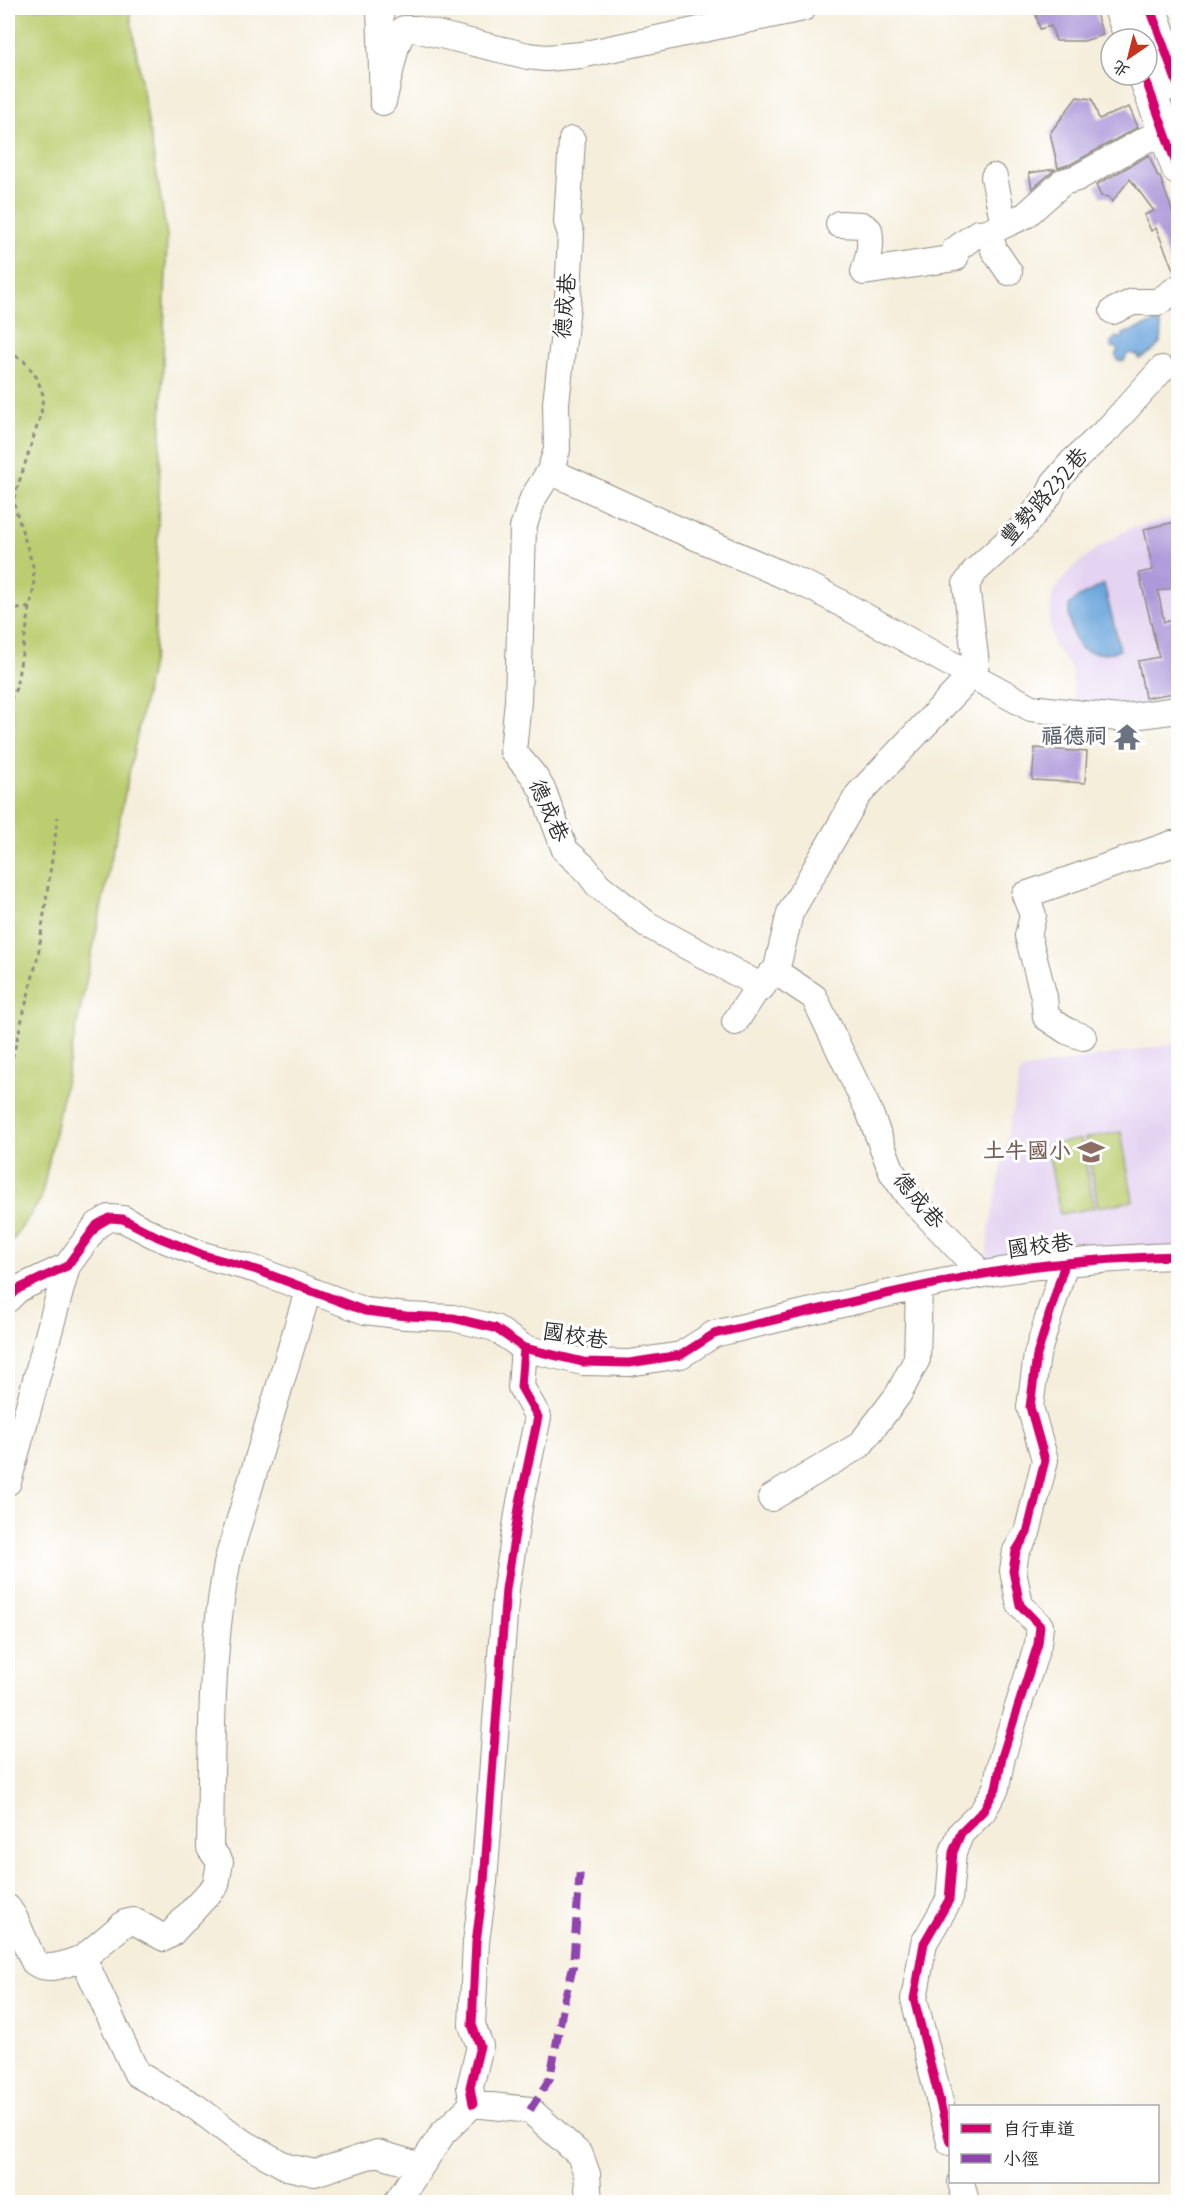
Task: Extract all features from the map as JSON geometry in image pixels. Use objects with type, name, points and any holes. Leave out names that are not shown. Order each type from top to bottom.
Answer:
[{"type":"main road","points":[[1120,8],[1127,27]]},
{"type":"main road","points":[[1150,8],[1179,86]]},
{"type":"main road","points":[[1148,87],[1179,169]]},
{"type":"street","points":[[380,8],[382,102],[396,46],[404,29],[416,29],[528,56],[546,58],[580,55],[803,8]]},
{"type":"street","points":[[839,224],[862,225],[869,230],[871,240],[869,258],[864,272],[955,258],[955,250],[961,244],[978,233],[996,229],[1026,215],[1063,182],[1077,178],[1145,140],[1165,133]]},
{"type":"street","name":"德成巷","points":[[572,141],[567,222],[571,234],[556,403],[557,450],[550,471],[533,498],[523,528],[518,701],[513,751],[543,791],[565,850],[585,868],[598,885],[648,925],[814,998],[869,1111],[892,1172],[907,1194],[971,1262],[979,1275]]},
{"type":"street","points":[[994,177],[996,229],[994,250],[1009,272]]},
{"type":"street","points":[[1113,311],[1133,302],[1158,302],[1179,288]]},
{"type":"street","name":"豐勢路232巷","points":[[972,675],[976,664],[966,584],[975,571],[1024,526],[1049,495],[1054,483],[1073,461],[1109,428],[1162,369]]},
{"type":"street","points":[[550,471],[815,589],[1031,708],[1118,718],[1179,710]]},
{"type":"street","points":[[735,1022],[755,992],[769,979],[790,913],[858,795],[972,675]]},
{"type":"street","points":[[1083,1036],[1067,1031],[1046,1017],[1044,998],[1028,936],[1033,915],[1025,895],[1172,844],[1179,844]]},
{"type":"street","name":"國校巷","points":[[8,1299],[18,1289],[67,1266],[97,1225],[109,1218],[123,1219],[167,1241],[203,1255],[257,1270],[365,1311],[453,1318],[495,1328],[524,1348],[583,1362],[628,1363],[681,1355],[714,1334],[979,1275],[1116,1258],[1179,1256]]},
{"type":"street","points":[[949,2134],[914,1999],[924,1942],[949,1900],[953,1852],[961,1833],[983,1811],[996,1788],[1002,1757],[1038,1644],[1040,1626],[1020,1605],[1012,1571],[1016,1551],[1027,1533],[1045,1460],[1030,1407],[1037,1355],[1065,1263]]},
{"type":"street","points":[[8,1482],[67,1266]]},
{"type":"street","points":[[771,1498],[860,1445],[898,1395],[917,1359],[919,1288]]},
{"type":"street","points":[[8,1908],[34,1962],[48,1968],[83,1958],[125,1923],[134,1920],[164,1938],[171,1934],[216,1885],[220,1862],[210,1848],[214,1687],[221,1598],[228,1559],[308,1290]]},
{"type":"street","points":[[473,2104],[470,2087],[480,2046],[472,2025],[476,1942],[484,1882],[506,1590],[520,1502],[538,1417],[521,1387],[524,1348]]},
{"type":"street","points":[[83,1958],[137,2074],[196,2107],[239,2140],[287,2167],[315,2173],[378,2153],[421,2166]]},
{"type":"street","points":[[397,2202],[443,2133],[473,2104]]},
{"type":"street","points":[[473,2104],[530,2110],[580,2156],[587,2174],[589,2202]]},
{"type":"street","points":[[961,2183],[966,2202]]},
{"type":"path","points":[[8,351],[24,361],[37,378],[43,395],[41,414],[13,501],[33,566],[32,607],[16,688],[8,705]]},
{"type":"path","points":[[8,605],[17,609],[32,607]]},
{"type":"path","points":[[8,1075],[38,956],[58,817]]},
{"type":"shaded area","points":[[1178,516],[1178,703],[1076,708],[1071,668],[1054,646],[1049,620],[1053,593],[1070,570],[1096,549],[1129,529]]},
{"type":"shaded area","name":"土牛國小","points":[[1178,1043],[1178,1252],[989,1269],[986,1258],[989,1231],[1020,1073],[1025,1069]]},
{"type":"green space","points":[[8,8],[129,8],[167,236],[154,653],[41,1199],[8,1247]]},
{"type":"green space","points":[[1121,1132],[1133,1201],[1098,1207],[1085,1138]]},
{"type":"green space","points":[[1081,1139],[1094,1208],[1060,1214],[1047,1145]]},
{"type":"water","points":[[1159,321],[1162,335],[1155,349],[1139,359],[1138,355],[1128,353],[1124,361],[1118,360],[1115,354],[1118,351],[1115,347],[1112,348],[1110,343],[1116,337],[1124,337],[1123,334]]},
{"type":"water","points":[[1104,584],[1120,650],[1110,653],[1090,652],[1080,648],[1074,638],[1069,605],[1077,598]]},
{"type":"building","points":[[1034,8],[1094,8],[1100,27],[1099,36],[1084,41],[1056,41],[1051,26],[1040,29]]},
{"type":"building","points":[[1077,97],[1092,99],[1099,119],[1129,107],[1138,127],[1071,164],[1058,168],[1050,133]]},
{"type":"building","points":[[1149,155],[1160,177],[1179,230],[1179,273],[1175,274],[1156,228],[1151,231],[1144,215],[1154,211],[1130,179],[1112,202],[1109,197],[1101,196],[1096,185]]},
{"type":"building","points":[[1056,169],[1053,171],[1032,189],[1029,173]]},
{"type":"building","points":[[1179,521],[1179,587],[1158,591],[1164,622],[1179,619],[1179,686],[1173,687],[1174,693],[1145,698],[1138,661],[1159,657],[1139,573],[1153,570],[1144,529]]},
{"type":"building","points":[[1035,748],[1087,752],[1085,783],[1032,780]]},
{"type":"marked path","points":[[530,2110],[550,2078],[573,1967],[580,1869]]},
{"type":"cycle path","points":[[1150,8],[1178,86]]},
{"type":"cycle path","points":[[1148,87],[1178,169]]},
{"type":"cycle path","points":[[8,1299],[18,1289],[67,1266],[97,1225],[109,1218],[123,1219],[158,1237],[203,1255],[257,1270],[365,1311],[453,1318],[495,1328],[524,1348],[583,1362],[629,1363],[681,1355],[714,1334],[945,1281],[1053,1264],[1178,1256]]},
{"type":"cycle path","points":[[949,2138],[914,1999],[924,1943],[949,1900],[953,1852],[961,1833],[983,1811],[996,1788],[1002,1757],[1038,1644],[1040,1626],[1020,1605],[1013,1571],[1016,1551],[1027,1533],[1045,1460],[1030,1407],[1037,1355],[1065,1263]]},
{"type":"cycle path","points":[[473,2104],[470,2087],[480,2046],[472,2025],[476,1942],[484,1882],[506,1589],[520,1502],[538,1417],[521,1387],[524,1348]]},
{"type":"place","name":"福德祠","points":[[1127,737]]},
{"type":"place","name":"土牛國小","points":[[1091,1152]]}]
